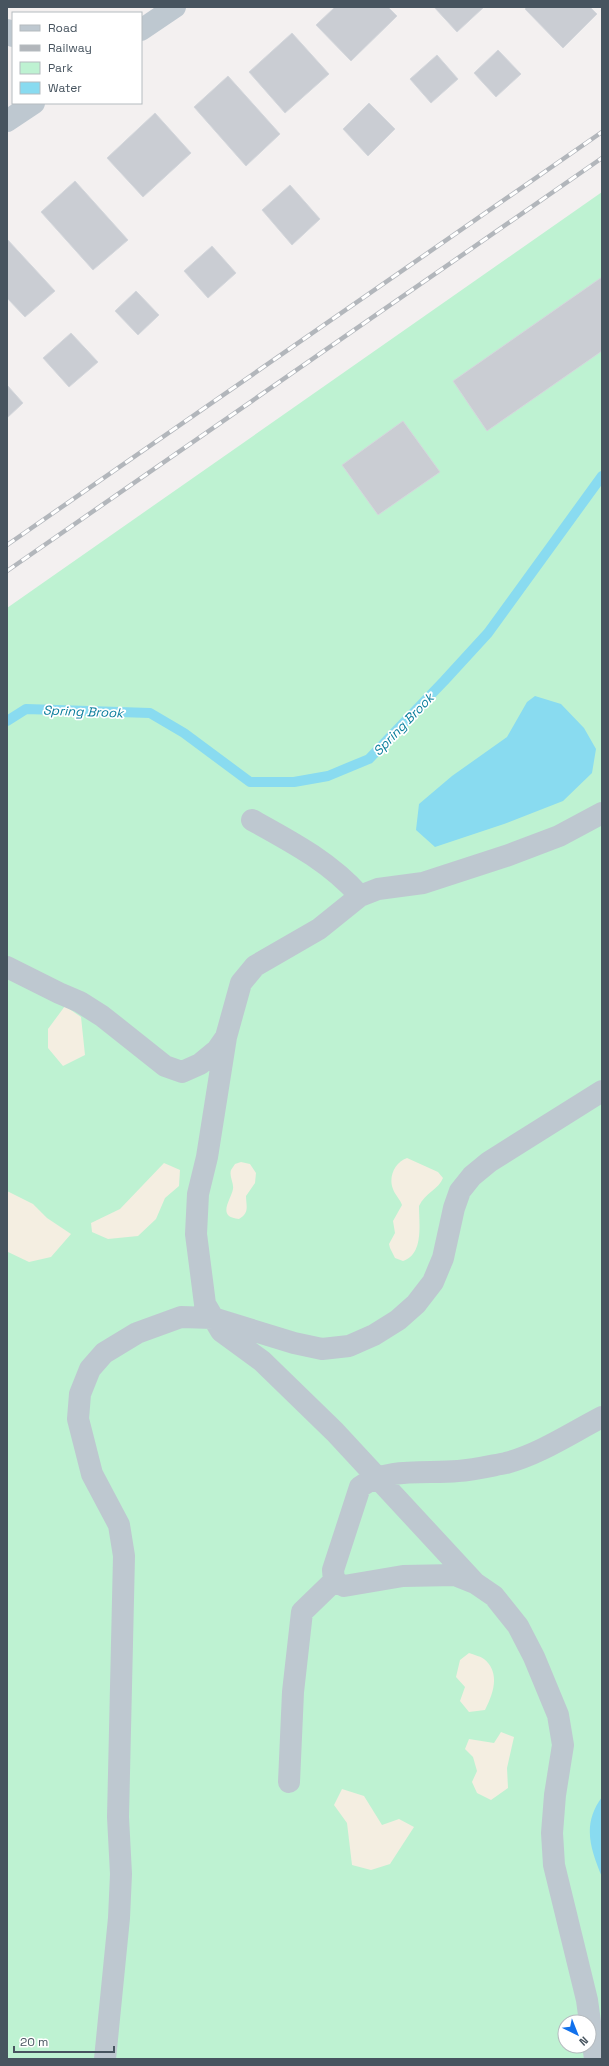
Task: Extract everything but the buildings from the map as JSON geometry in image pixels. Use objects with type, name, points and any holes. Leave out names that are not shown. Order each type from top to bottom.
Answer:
[{"type":"street","points":[[142,29],[175,7]]},
{"type":"street","points":[[7,122],[33,104]]},
{"type":"street","points":[[595,2059],[587,2000],[554,1866],[552,1833],[555,1795],[563,1745],[558,1715],[534,1657],[518,1626],[494,1596],[475,1583],[376,1478],[335,1432],[296,1393],[262,1361],[221,1331],[205,1304],[196,1234],[198,1194],[206,1157],[226,1037],[241,984],[255,966],[318,929],[360,896],[378,889],[423,883],[509,855],[559,836],[602,813]]},
{"type":"street","points":[[252,820],[318,858],[344,878],[360,896]]},
{"type":"street","points":[[7,967],[80,1002],[122,1031],[142,1049],[165,1066],[182,1072],[200,1064],[217,1050],[226,1037]]},
{"type":"street","points":[[105,2059],[119,1918],[121,1874],[118,1817],[124,1556],[119,1525],[92,1474],[78,1419],[80,1394],[90,1369],[104,1353],[137,1333],[181,1317],[213,1318],[294,1343],[322,1348],[349,1346],[374,1335],[398,1320],[411,1308],[433,1282],[443,1258],[460,1191],[472,1176],[489,1162],[602,1091]]},
{"type":"street","points":[[334,1581],[333,1570],[345,1538],[360,1487],[369,1480],[403,1474],[458,1471],[508,1462],[528,1455],[602,1417]]},
{"type":"street","points":[[334,1581],[344,1586],[403,1576],[455,1575],[475,1583]]},
{"type":"street","points":[[289,1782],[293,1692],[302,1612],[334,1581]]},
{"type":"green space","points":[[602,192],[602,2059],[7,2059],[7,608]]},
{"type":"sand","points":[[65,1006],[81,1017],[85,1055],[63,1066],[48,1048],[48,1029]]},
{"type":"sand","points":[[407,1158],[438,1172],[443,1178],[419,1206],[419,1238],[417,1245],[410,1257],[403,1261],[395,1258],[389,1244],[395,1233],[393,1221],[402,1205],[394,1191],[391,1180],[396,1166]]},
{"type":"sand","points":[[241,1162],[250,1164],[256,1173],[255,1183],[246,1196],[247,1206],[245,1214],[239,1219],[232,1218],[226,1212],[233,1189],[231,1170],[235,1164]]},
{"type":"sand","points":[[164,1163],[180,1170],[179,1186],[165,1198],[156,1219],[138,1236],[108,1239],[92,1232],[91,1223],[120,1209]]},
{"type":"sand","points":[[7,1191],[33,1204],[47,1218],[71,1234],[51,1257],[29,1262],[8,1252]]},
{"type":"sand","points":[[469,1653],[484,1659],[489,1665],[494,1677],[493,1691],[485,1710],[469,1712],[460,1701],[465,1687],[456,1677],[460,1660]]},
{"type":"sand","points":[[501,1732],[514,1737],[507,1768],[508,1788],[491,1800],[477,1793],[472,1782],[477,1771],[473,1757],[465,1749],[469,1739],[494,1743]]},
{"type":"sand","points":[[342,1789],[364,1796],[382,1825],[399,1819],[414,1827],[390,1864],[371,1870],[352,1865],[347,1823],[334,1805]]},
{"type":"water","points":[[535,696],[561,704],[584,728],[596,749],[592,773],[563,801],[504,824],[435,847],[416,830],[419,804],[452,776],[507,737],[527,702]]},
{"type":"water","points":[[602,1797],[602,1877],[591,1846],[590,1827],[596,1807]]},
{"type":"waterway","name":"Spring Brook","points":[[7,721],[26,709],[150,713],[184,733],[250,782],[294,782],[328,776],[369,759],[488,633],[602,476]]},
{"type":"railway","points":[[7,545],[602,132]]},
{"type":"railway","points":[[7,571],[602,158]]}]
